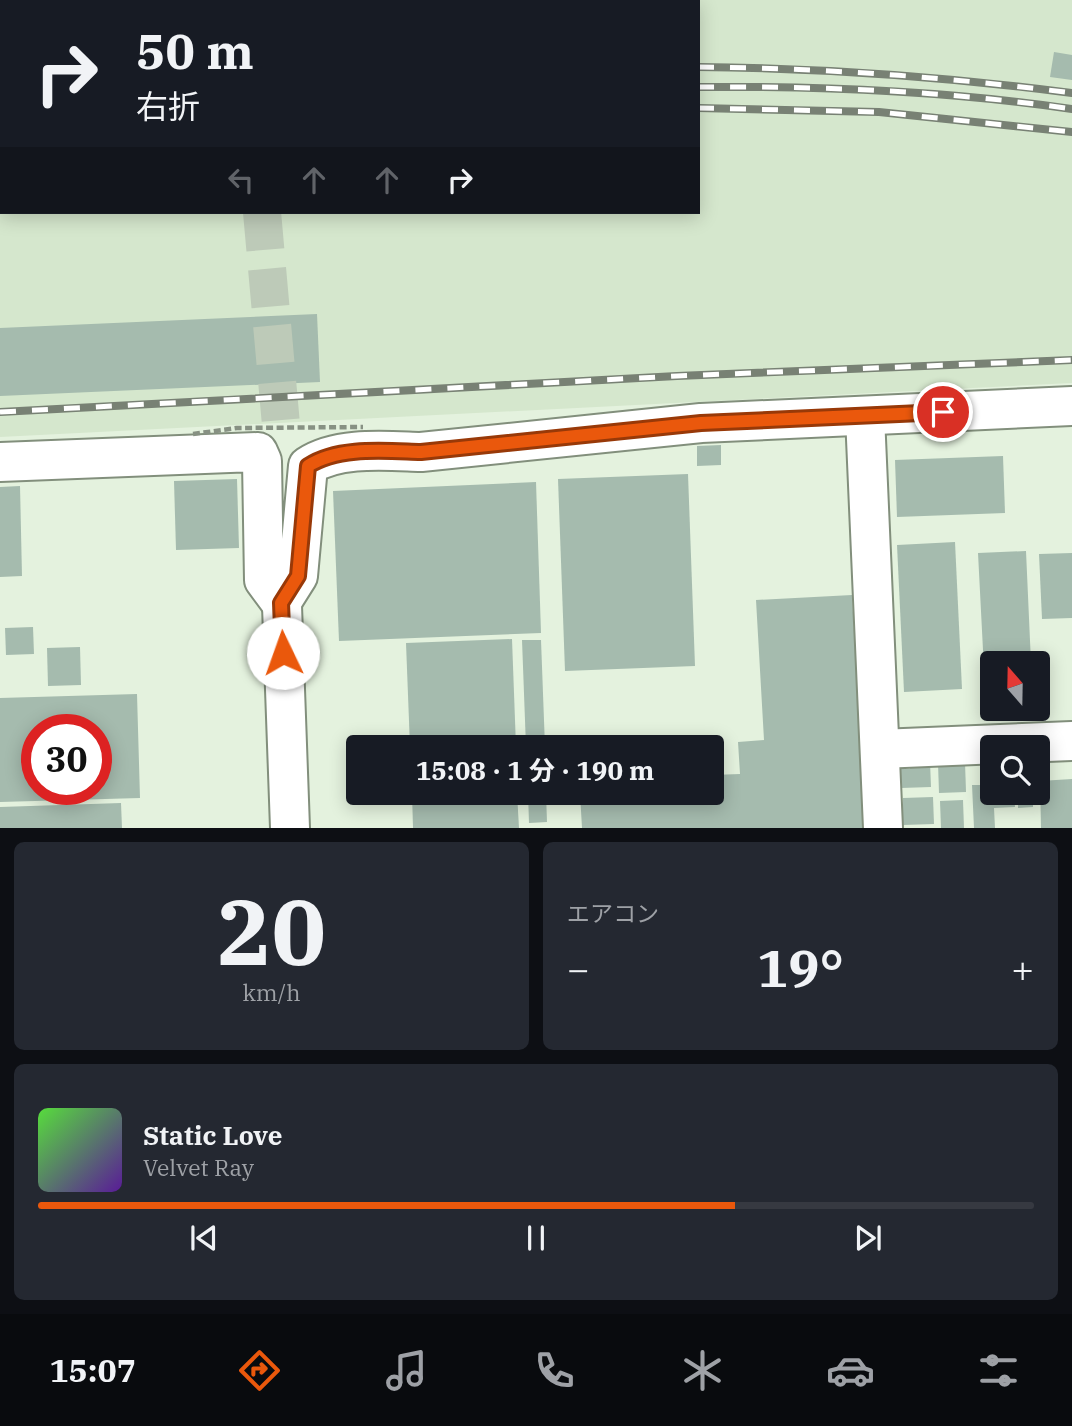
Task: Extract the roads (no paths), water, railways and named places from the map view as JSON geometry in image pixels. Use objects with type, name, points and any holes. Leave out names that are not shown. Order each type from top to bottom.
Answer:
[{"type":"street","points":[[281,603],[298,576],[308,466],[320,458],[377,451],[421,452],[701,423],[1072,406]]},
{"type":"street","points":[[866,416],[883,828]]},
{"type":"street","points":[[282,436],[281,603],[290,828]]},
{"type":"street","points":[[0,462],[258,452],[262,461],[264,580],[281,603]]},
{"type":"street","points":[[880,749],[1072,741]]},
{"type":"tunnel","points":[[262,214],[282,436]]},
{"type":"railway","points":[[700,67],[885,74],[1072,93]]},
{"type":"railway","points":[[700,87],[886,91],[1072,109]]},
{"type":"railway","points":[[700,108],[879,112],[1072,132]]},
{"type":"railway","points":[[0,412],[677,376],[1072,360]]}]
